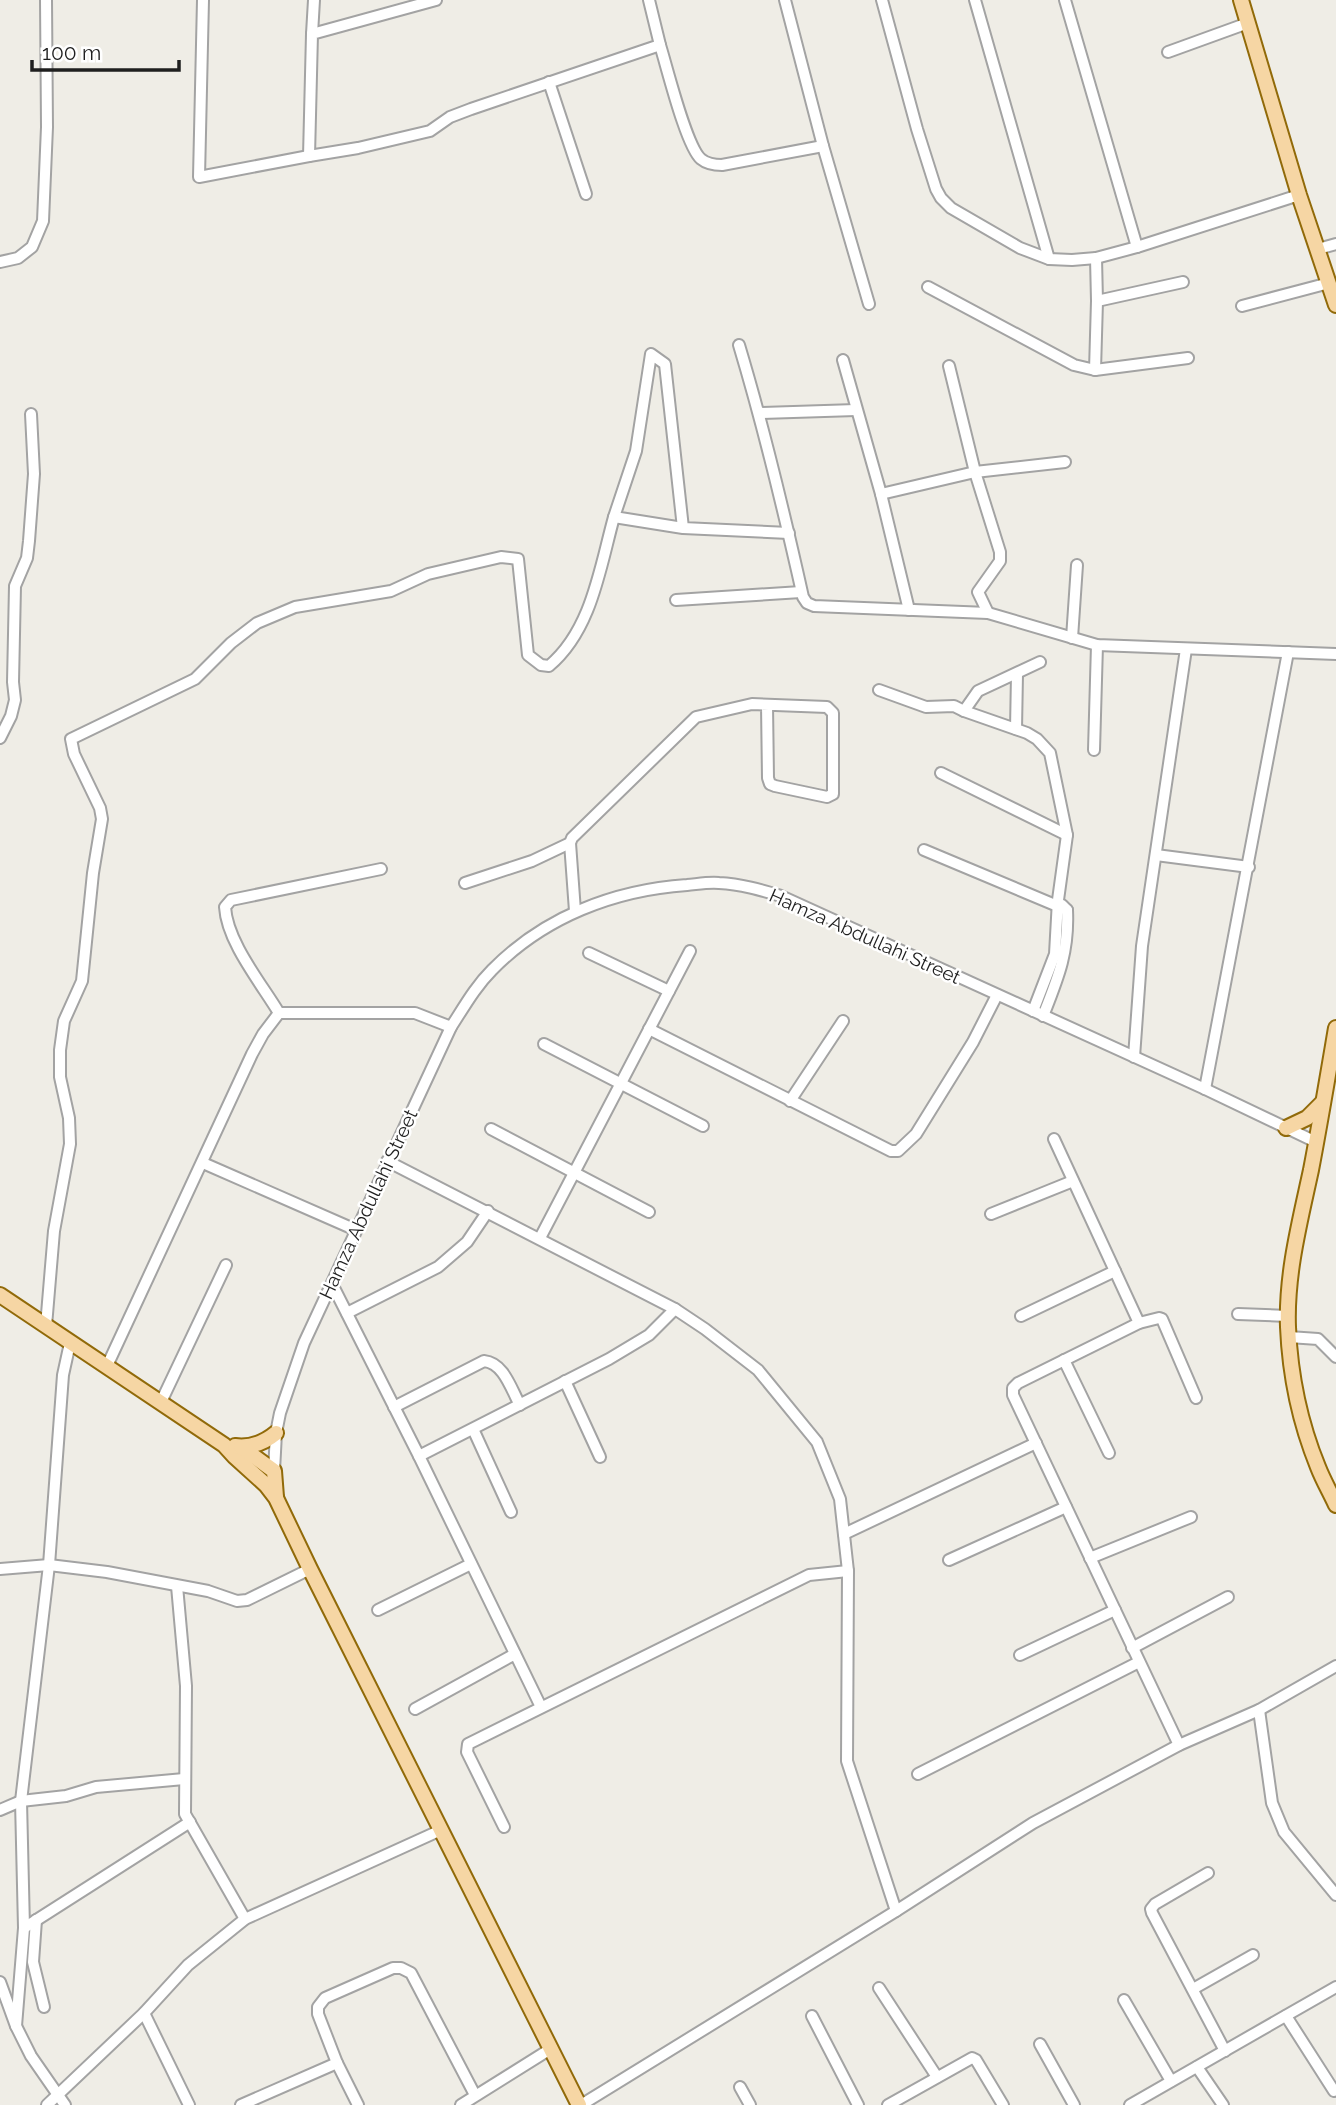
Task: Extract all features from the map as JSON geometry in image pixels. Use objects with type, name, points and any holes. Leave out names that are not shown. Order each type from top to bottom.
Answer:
[{"type":"main road","points":[[1241,0],[1299,195],[1336,306]]},
{"type":"main road","points":[[1336,1028],[1294,1255],[1289,1316],[1296,1391],[1306,1433],[1318,1469],[1336,1504]]},
{"type":"main road","points":[[1286,1128],[1307,1118],[1324,1101]]},
{"type":"main road","points":[[0,1296],[224,1445],[276,1498],[580,2105]]},
{"type":"main road","points":[[224,1445],[253,1446],[267,1441],[276,1433]]},
{"type":"main road","points":[[241,1447],[274,1471],[276,1498]]},
{"type":"main road","points":[[254,1473],[274,1471]]},
{"type":"street","points":[[0,262],[18,258],[32,247],[43,221],[47,127],[46,0]]},
{"type":"street","points":[[203,0],[199,177],[358,148],[430,131],[450,117],[660,45]]},
{"type":"street","points":[[309,156],[314,0]]},
{"type":"street","points":[[312,34],[436,0]]},
{"type":"street","points":[[649,0],[688,134],[700,158],[711,165],[722,165],[823,146]]},
{"type":"street","points":[[785,0],[823,146],[869,304]]},
{"type":"street","points":[[882,0],[917,129],[941,198],[951,208],[1020,248],[1049,260],[1096,258],[1299,195]]},
{"type":"street","points":[[975,0],[1049,260]]},
{"type":"street","points":[[1065,0],[1137,247]]},
{"type":"street","points":[[1168,52],[1248,23]]},
{"type":"street","points":[[549,82],[586,194]]},
{"type":"street","points":[[1318,249],[1336,244]]},
{"type":"street","points":[[1095,370],[1096,258]]},
{"type":"street","points":[[1097,301],[1183,282]]},
{"type":"street","points":[[1242,306],[1329,284]]},
{"type":"street","points":[[928,287],[1074,365],[1095,370],[1188,358]]},
{"type":"street","points":[[739,345],[760,413],[802,592],[807,603],[814,606],[988,613],[1097,645],[1336,654]]},
{"type":"street","points":[[46,1326],[54,1231],[70,1144],[69,1118],[60,1077],[60,1050],[64,1021],[82,981],[93,873],[102,819],[100,808],[74,754],[71,739],[195,679],[231,643],[257,623],[295,607],[391,591],[428,574],[501,557],[518,559],[528,655],[541,665],[549,666],[563,655],[589,610],[614,516],[636,451],[650,354],[665,364],[683,528]]},
{"type":"street","points":[[844,360],[909,610]]},
{"type":"street","points":[[949,366],[975,472],[1000,552],[1000,561],[978,592],[988,613]]},
{"type":"street","points":[[760,413],[856,410]]},
{"type":"street","points":[[0,738],[11,716],[15,700],[15,586],[26,558],[29,541],[34,474],[32,414]]},
{"type":"street","points":[[881,494],[975,472],[1065,462]]},
{"type":"street","points":[[614,516],[683,528],[789,533]]},
{"type":"street","points":[[1072,638],[1077,565]]},
{"type":"street","points":[[676,600],[802,592]]},
{"type":"street","points":[[1094,750],[1097,645]]},
{"type":"street","points":[[1134,1057],[1142,946],[1186,649]]},
{"type":"street","points":[[1205,1089],[1288,652]]},
{"type":"street","points":[[964,711],[978,691],[1040,662]]},
{"type":"street","points":[[1016,729],[1017,674]]},
{"type":"street","points":[[879,690],[926,707],[954,706],[1037,739],[1050,753],[1067,835],[1055,954],[1038,1014]]},
{"type":"street","points":[[575,911],[570,843],[572,838],[696,717],[752,704],[831,709],[833,794],[827,797],[770,784],[767,705]]},
{"type":"street","points":[[942,773],[1067,835]]},
{"type":"street","points":[[465,883],[533,861],[570,843]]},
{"type":"street","points":[[924,850],[1061,906]]},
{"type":"street","points":[[1156,855],[1249,867]]},
{"type":"street","points":[[279,1013],[238,947],[226,917],[225,907],[231,900],[381,869]]},
{"type":"street","name":"Hamza Abdullahi Street","points":[[274,1471],[280,1413],[304,1343],[451,1027],[478,986],[526,940],[575,911],[617,896],[665,886],[717,882],[749,886],[781,896],[1316,1142]]},
{"type":"street","points":[[540,1238],[690,951]]},
{"type":"street","points":[[589,953],[669,991]]},
{"type":"street","points":[[649,1030],[891,1151],[898,1151],[916,1134],[974,1042],[997,995]]},
{"type":"street","points":[[279,1013],[415,1013],[451,1027]]},
{"type":"street","points":[[107,1366],[252,1054],[279,1013]]},
{"type":"street","points":[[790,1101],[843,1021]]},
{"type":"street","points":[[544,1044],[703,1126]]},
{"type":"street","points":[[491,1129],[649,1212]]},
{"type":"street","points":[[1054,1139],[1139,1323]]},
{"type":"street","points":[[387,1161],[675,1309],[758,1370],[817,1442],[840,1499],[848,1572],[848,1761],[895,1911]]},
{"type":"street","points":[[203,1163],[356,1230]]},
{"type":"street","points":[[991,1214],[1073,1181]]},
{"type":"street","points":[[347,1313],[438,1267],[467,1242],[488,1211]]},
{"type":"street","points":[[161,1402],[226,1265]]},
{"type":"street","points":[[1021,1317],[1115,1271]]},
{"type":"street","points":[[332,1284],[541,1707]]},
{"type":"street","points":[[419,1456],[649,1335],[675,1309]]},
{"type":"street","points":[[1238,1314],[1289,1316]]},
{"type":"street","points":[[1179,1745],[1013,1395],[1013,1388],[1018,1383],[1139,1323],[1156,1318],[1162,1320],[1196,1398]]},
{"type":"street","points":[[1289,1336],[1318,1339],[1336,1357]]},
{"type":"street","points":[[16,2026],[24,1928],[21,1801],[49,1565],[63,1375],[70,1343]]},
{"type":"street","points":[[1064,1360],[1109,1453]]},
{"type":"street","points":[[394,1406],[484,1362],[493,1362],[499,1367],[520,1405]]},
{"type":"street","points":[[565,1381],[600,1457]]},
{"type":"street","points":[[473,1429],[511,1512]]},
{"type":"street","points":[[844,1534],[1036,1443]]},
{"type":"street","points":[[949,1560],[1066,1507]]},
{"type":"street","points":[[1090,1558],[1191,1517]]},
{"type":"street","points":[[378,1610],[471,1564]]},
{"type":"street","points":[[0,1569],[49,1565],[107,1572],[208,1591],[237,1601],[247,1600],[310,1569]]},
{"type":"street","points":[[504,1827],[466,1747],[468,1744],[809,1575],[848,1572]]},
{"type":"street","points":[[177,1586],[186,1686],[185,1814],[245,1919]]},
{"type":"street","points":[[1132,1647],[1228,1597]]},
{"type":"street","points":[[1020,1655],[1115,1610]]},
{"type":"street","points":[[415,1709],[515,1654]]},
{"type":"street","points":[[918,1774],[1139,1662]]},
{"type":"street","points":[[580,2105],[1033,1823],[1179,1745],[1259,1710],[1336,1666]]},
{"type":"street","points":[[1259,1710],[1272,1803],[1284,1832],[1336,1895]]},
{"type":"street","points":[[0,1810],[21,1801],[66,1796],[96,1787],[184,1779]]},
{"type":"street","points":[[24,1928],[190,1822]]},
{"type":"street","points":[[47,2105],[144,2013],[188,1965],[245,1919],[441,1830]]},
{"type":"street","points":[[1208,1873],[1151,1909],[1225,2051]]},
{"type":"street","points":[[36,1920],[33,1962],[44,2007]]},
{"type":"street","points":[[1193,1989],[1253,1955]]},
{"type":"street","points":[[358,2105],[337,2063],[317,2007],[325,1998],[393,1968],[401,1968],[411,1973],[475,2095]]},
{"type":"street","points":[[0,1982],[16,2026],[31,2056],[65,2105]]},
{"type":"street","points":[[1130,2105],[1336,1987]]},
{"type":"street","points":[[879,1988],[937,2077]]},
{"type":"street","points":[[1124,2000],[1171,2081]]},
{"type":"street","points":[[144,2013],[189,2105]]},
{"type":"street","points":[[812,2016],[858,2105]]},
{"type":"street","points":[[1286,2016],[1334,2091]]},
{"type":"street","points":[[1040,2044],[1074,2105]]},
{"type":"street","points":[[461,2105],[552,2048]]},
{"type":"street","points":[[888,2105],[972,2058],[976,2060],[1003,2105]]},
{"type":"street","points":[[241,2105],[337,2063]]},
{"type":"street","points":[[1197,2067],[1223,2105]]},
{"type":"street","points":[[740,2087],[750,2105]]}]
